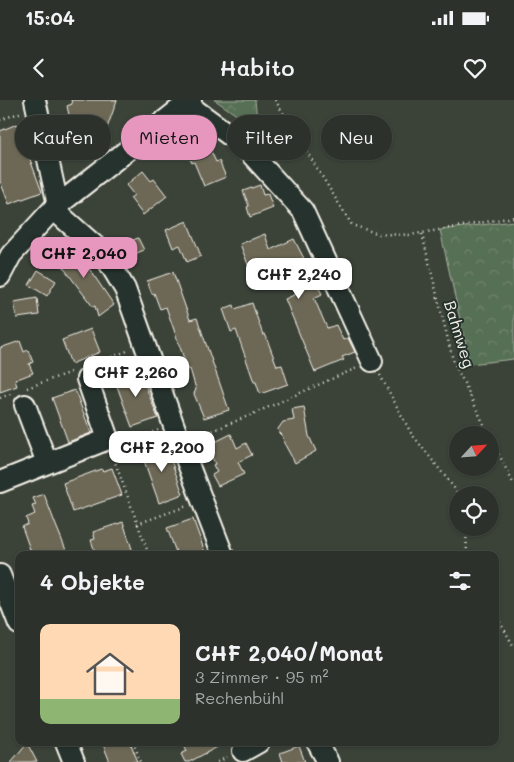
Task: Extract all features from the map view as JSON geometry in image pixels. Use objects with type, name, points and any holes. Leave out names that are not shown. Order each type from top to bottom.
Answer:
[{"type":"street","points":[[0,276],[11,255],[55,207],[189,102],[243,146],[303,211],[372,361]]},
{"type":"street","points":[[29,106],[55,207],[104,254],[125,289],[180,443],[221,551]]},
{"type":"street","points":[[0,482],[108,439],[87,379]]},
{"type":"street","points":[[25,405],[47,463]]},
{"type":"street","points":[[0,575],[15,614]]},
{"type":"street","points":[[68,746],[74,762]]},
{"type":"street","points":[[319,746],[328,762]]},
{"type":"path","points":[[275,100],[352,225],[379,234],[422,234],[514,217]]},
{"type":"path","points":[[0,120],[29,106]]},
{"type":"path","name":"Bahnweg","points":[[422,234],[453,360],[485,426]]},
{"type":"path","points":[[180,443],[242,419],[275,402],[372,361],[411,433],[453,486]]},
{"type":"path","points":[[109,448],[147,551]]},
{"type":"path","name":"Bahnweg","points":[[499,454],[514,485]]},
{"type":"path","points":[[137,524],[202,501]]},
{"type":"path","points":[[467,536],[468,551]]},
{"type":"path","points":[[499,620],[514,647]]},
{"type":"path","points":[[135,746],[141,762]]},
{"type":"path","points":[[218,762],[229,756],[245,752]]},
{"type":"green space","points":[[215,100],[255,100],[256,115],[236,115]]},
{"type":"green space","points":[[514,221],[514,359],[470,364],[440,230]]},
{"type":"building","points":[[71,100],[117,100],[111,117],[111,115],[69,115],[67,106],[72,104]]},
{"type":"building","points":[[15,125],[15,160],[30,160],[42,192],[9,204],[0,181],[0,131]]},
{"type":"building","points":[[191,160],[219,161],[226,177],[204,186],[194,162],[192,163]]},
{"type":"building","points":[[143,171],[151,181],[154,179],[167,196],[143,215],[130,198],[134,195],[126,185]]},
{"type":"building","points":[[260,185],[263,195],[268,194],[273,208],[250,217],[247,207],[249,206],[243,191]]},
{"type":"building","points":[[187,221],[201,256],[187,262],[180,245],[173,248],[166,230]]},
{"type":"building","points":[[265,234],[270,250],[294,239],[322,294],[314,298],[327,328],[336,325],[343,340],[348,338],[355,352],[342,357],[344,360],[315,372],[285,299],[303,291],[301,287],[304,286],[295,267],[255,282],[240,244]]},
{"type":"building","points":[[138,238],[144,250],[130,256],[124,244]]},
{"type":"building","points":[[71,242],[114,305],[98,317],[95,306],[93,307],[54,255]]},
{"type":"building","points":[[38,270],[56,281],[47,296],[29,285]]},
{"type":"building","points":[[173,272],[190,320],[197,318],[229,410],[204,418],[194,394],[196,389],[190,369],[188,370],[166,307],[160,309],[147,281]]},
{"type":"building","points":[[37,298],[39,315],[17,318],[14,302]]},
{"type":"building","points":[[252,303],[263,335],[265,334],[277,366],[282,365],[288,384],[260,394],[236,330],[231,332],[223,309],[234,305],[235,309]]},
{"type":"building","points":[[91,329],[100,352],[71,364],[62,340]]},
{"type":"building","points":[[20,341],[24,352],[28,350],[33,362],[29,364],[33,373],[15,380],[17,386],[0,392],[0,348]]},
{"type":"building","points":[[139,369],[158,418],[132,427],[114,378]]},
{"type":"building","points":[[75,390],[91,433],[68,442],[52,398]]},
{"type":"building","points":[[304,407],[309,436],[316,451],[295,463],[278,429],[283,422],[294,420],[292,409]]},
{"type":"building","points":[[231,434],[237,448],[246,443],[252,455],[238,462],[244,474],[218,486],[212,475],[217,472],[213,465],[215,464],[207,446]]},
{"type":"building","points":[[165,443],[183,494],[159,503],[141,452]]},
{"type":"building","points":[[112,468],[122,495],[73,512],[63,483],[101,469],[103,471]]},
{"type":"building","points":[[44,494],[66,551],[31,551],[22,527],[28,524],[26,518],[35,514],[32,506],[36,505],[33,498]]},
{"type":"building","points":[[193,519],[205,551],[176,551],[167,528]]},
{"type":"building","points":[[123,522],[133,551],[95,551],[91,540],[95,539],[93,532]]},
{"type":"building","points":[[24,746],[29,746],[37,762],[11,762]]},
{"type":"building","points":[[104,746],[132,746],[138,762],[110,762]]},
{"type":"building","points":[[185,746],[219,746],[189,762],[185,762],[181,754],[187,751]]},
{"type":"building","points":[[299,746],[305,762],[283,762],[280,753]]}]
